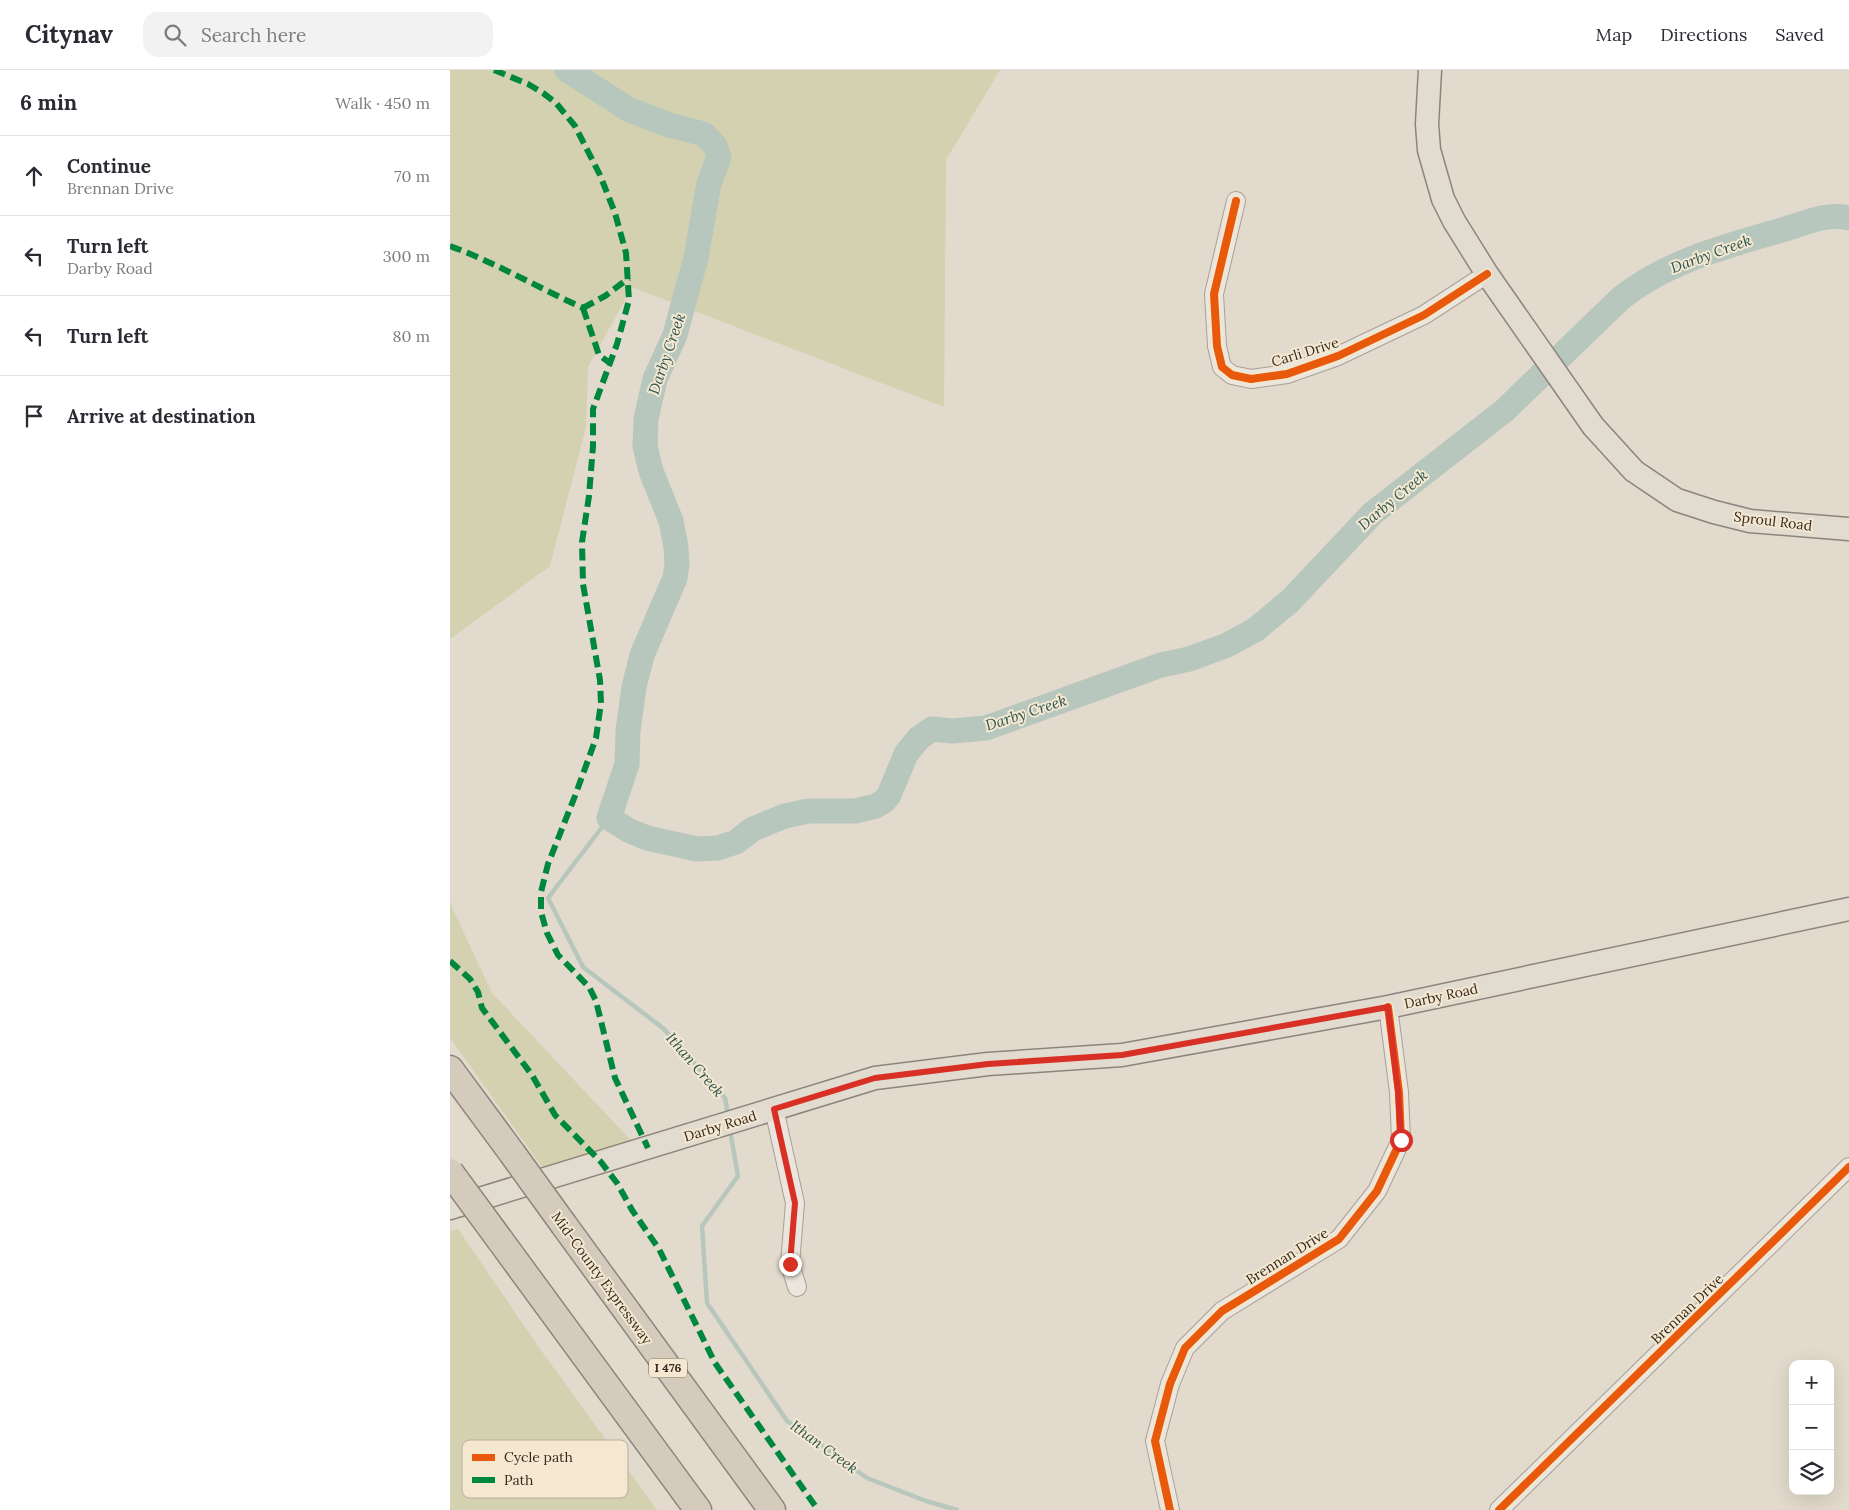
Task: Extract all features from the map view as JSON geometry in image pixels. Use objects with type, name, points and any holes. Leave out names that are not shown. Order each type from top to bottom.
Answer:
[{"type":"highway","name":"Mid-County Expressway","points":[[450,1070],[772,1510]]},
{"type":"highway","points":[[450,1172],[698,1510]]},
{"type":"main road","name":"Sproul Road","points":[[1430,70],[1426,124],[1429,150],[1443,199],[1454,221],[1487,274],[1593,426],[1634,471],[1677,500],[1714,512],[1750,521],[1849,529]]},
{"type":"main road","name":"Darby Road","points":[[450,1208],[875,1078],[988,1064],[1122,1055],[1388,1007],[1849,908]]},
{"type":"street","name":"Carli Drive","points":[[1236,201],[1214,294],[1217,346],[1222,368],[1232,375],[1251,379],[1287,374],[1338,356],[1424,315],[1487,274]]},
{"type":"street","name":"Brennan Drive","points":[[1170,1510],[1155,1442],[1170,1384],[1185,1348],[1222,1311],[1339,1239],[1376,1191],[1401,1140],[1398,1092],[1388,1007]]},
{"type":"street","points":[[774,1109],[795,1203],[790,1264],[797,1287]]},
{"type":"street","name":"Brennan Drive","points":[[1499,1510],[1849,1167]]},
{"type":"shaded area","points":[[450,70],[1000,70],[946,160],[944,407],[632,287],[588,367],[586,427],[550,566],[450,639]]},
{"type":"shaded area","points":[[450,903],[492,993],[640,1150],[550,1178],[450,1038]]},
{"type":"shaded area","points":[[458,1229],[540,1349],[606,1440],[462,1440],[462,1498],[628,1498],[628,1470],[657,1510],[450,1510],[450,1231]]},
{"type":"waterway","name":"Darby Creek","points":[[567,70],[628,109],[669,125],[704,134],[715,146],[719,157],[709,183],[696,258],[675,335],[655,379],[646,419],[645,446],[651,471],[671,521],[677,565],[675,578],[642,655],[634,687],[628,731],[627,764],[609,818],[628,830],[647,838],[697,849],[718,848],[736,842],[753,829],[785,816],[808,811],[855,811],[876,806],[889,795],[906,754],[919,738],[932,729],[953,731],[986,728],[1161,665],[1189,659],[1225,646],[1255,630],[1290,601],[1373,513],[1505,410],[1620,299],[1638,286],[1676,265],[1739,242],[1832,216],[1849,218]]},
{"type":"waterway","name":"Ithan Creek","points":[[609,818],[548,898],[583,967],[664,1029],[725,1098],[728,1115]]},
{"type":"waterway","name":"Ithan Creek","points":[[730,1130],[738,1176],[702,1226],[707,1303],[787,1421],[867,1478],[926,1501],[957,1510]]},
{"type":"marked path","points":[[494,70],[528,84],[543,93],[556,103],[575,126],[600,175],[615,213],[626,253],[629,300],[617,344],[593,409],[593,446],[589,496],[582,542],[583,584],[600,680],[601,703],[596,738],[548,864],[541,892],[541,912],[547,933],[558,955],[589,987],[596,1001],[615,1078],[648,1148]]},
{"type":"marked path","points":[[450,246],[501,268],[583,308]]},
{"type":"marked path","points":[[583,308],[605,296],[629,278]]},
{"type":"marked path","points":[[583,308],[599,355],[610,363]]},
{"type":"marked path","points":[[450,961],[470,979],[478,992],[482,1008],[532,1075],[555,1115],[601,1162],[617,1183],[632,1210],[659,1249],[715,1363],[818,1510]]},
{"type":"cycle path","points":[[1236,201],[1214,294],[1217,346],[1222,367],[1232,375],[1251,379],[1287,374],[1338,356],[1424,315],[1487,274]]},
{"type":"cycle path","points":[[1170,1510],[1155,1441],[1170,1384],[1185,1348],[1222,1311],[1339,1239],[1377,1191],[1401,1140],[1399,1092],[1388,1007]]},
{"type":"cycle path","points":[[1499,1510],[1849,1167]]},
{"type":"route","points":[[790,1264],[795,1203],[774,1109],[875,1078],[988,1064],[1122,1055],[1388,1007],[1398,1092],[1401,1140]]}]
